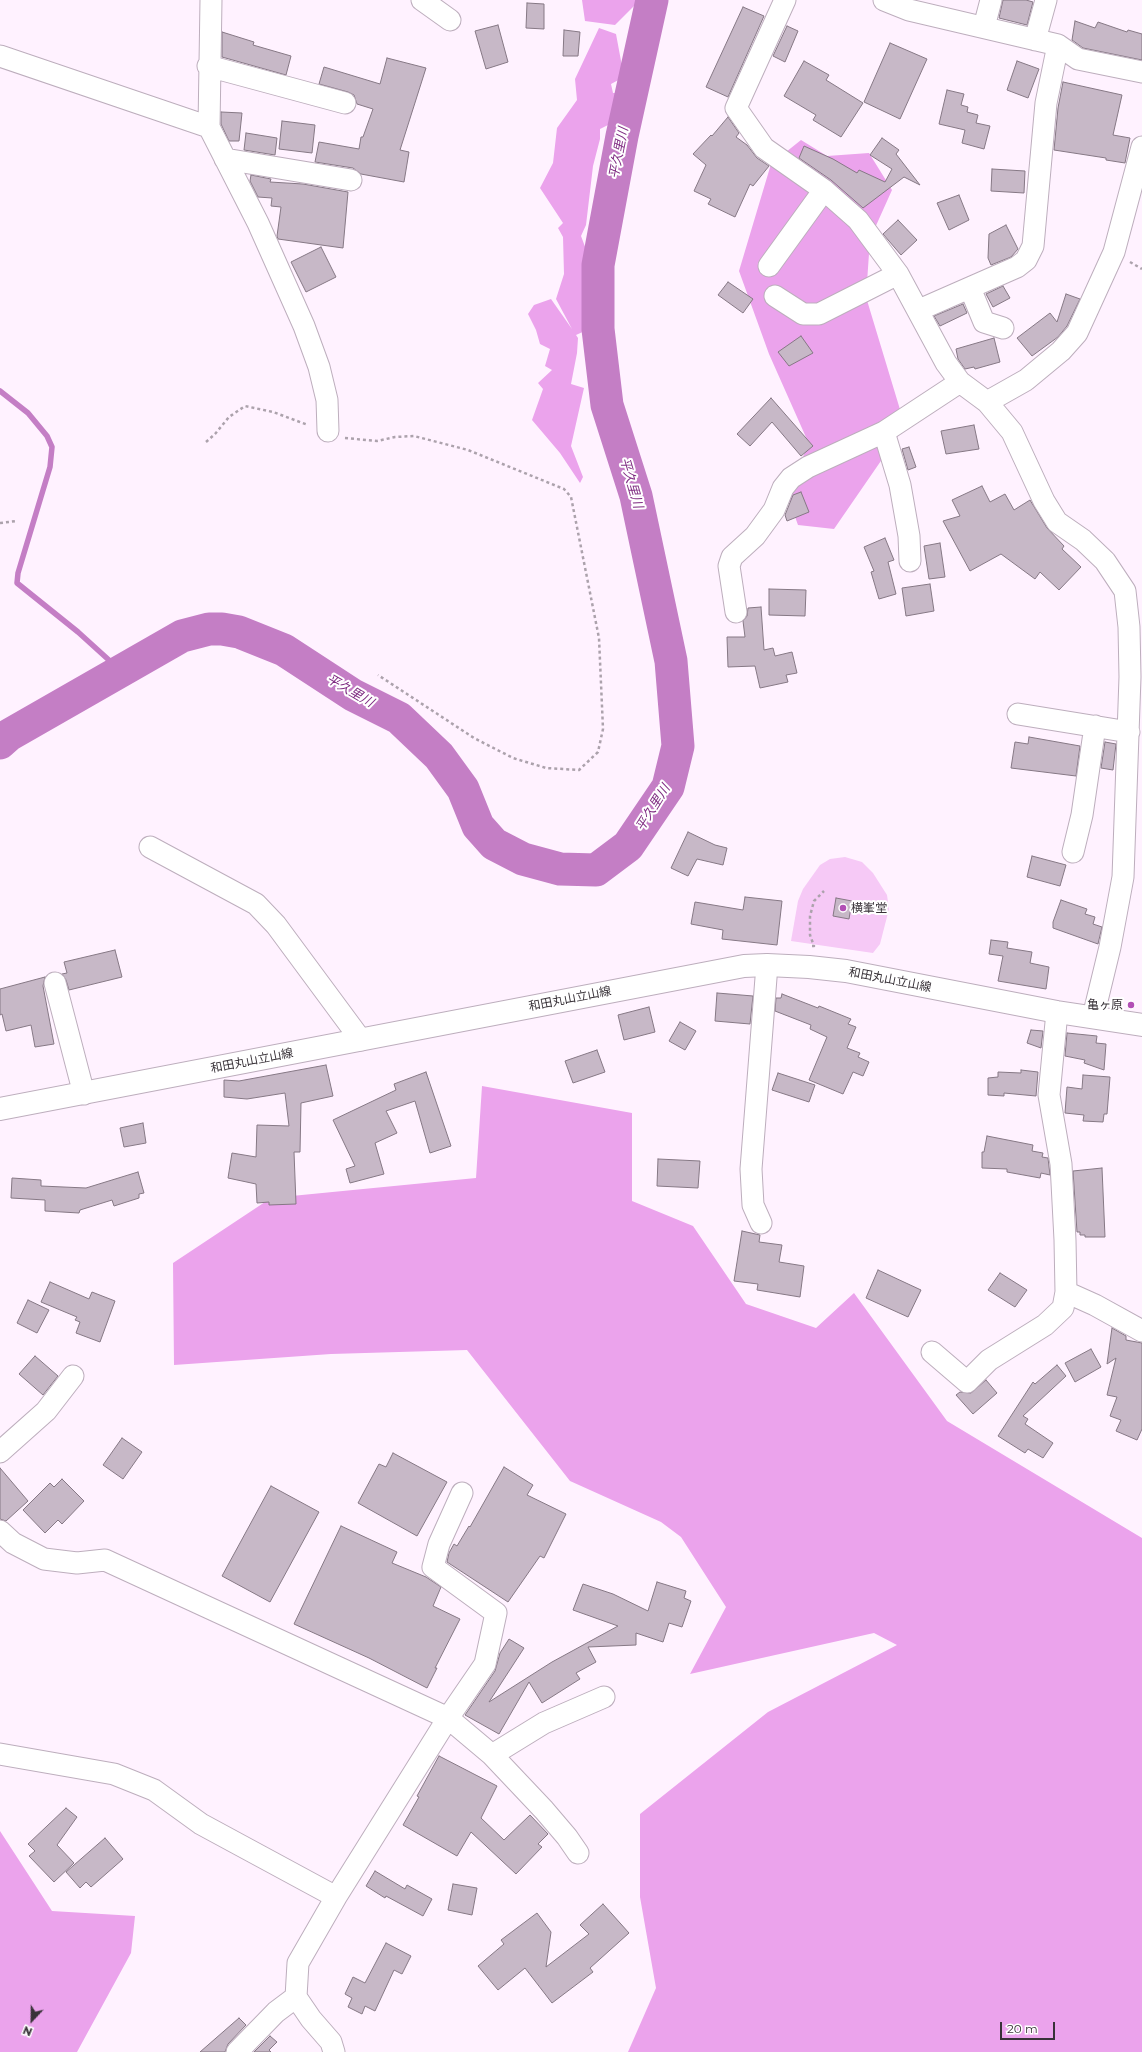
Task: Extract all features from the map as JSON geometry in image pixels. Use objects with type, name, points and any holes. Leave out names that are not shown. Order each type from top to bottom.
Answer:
[{"type":"main road","name":"和田丸山立山線","points":[[0,1109],[744,966],[767,965],[809,967],[846,971],[1057,1012],[1142,1025]]},
{"type":"street","points":[[211,0],[208,66],[209,127],[258,222],[307,333],[319,367],[327,400],[328,431]]},
{"type":"street","points":[[422,0],[450,20]]},
{"type":"street","points":[[884,0],[912,5],[984,27],[1058,45],[1078,59],[1142,72]]},
{"type":"street","points":[[984,27],[991,0]]},
{"type":"street","points":[[1035,40],[1046,0]]},
{"type":"street","points":[[778,3],[736,108],[764,148],[824,190],[858,220],[898,274],[946,363],[960,382],[987,402],[1012,432],[1044,501],[1057,522],[1083,540],[1105,561],[1125,591],[1129,627],[1129,732],[1123,877],[1110,947],[1093,1017]]},
{"type":"street","points":[[918,310],[1016,267],[1026,260],[1033,246],[1046,103],[1058,45]]},
{"type":"street","points":[[0,56],[209,127]]},
{"type":"street","points":[[208,66],[345,103]]},
{"type":"street","points":[[987,402],[1026,380],[1061,351],[1077,333],[1114,252],[1142,147]]},
{"type":"street","points":[[225,159],[350,180]]},
{"type":"street","points":[[769,266],[824,190]]},
{"type":"street","points":[[775,296],[803,314],[819,314],[898,274]]},
{"type":"street","points":[[970,288],[984,322],[1003,328]]},
{"type":"street","points":[[736,612],[730,566],[732,557],[755,536],[774,510],[783,488],[791,478],[808,467],[884,432],[960,382]]},
{"type":"street","points":[[884,432],[900,485],[909,536],[910,561]]},
{"type":"street","points":[[1018,714],[1129,732]]},
{"type":"street","points":[[1073,852],[1082,815],[1095,726]]},
{"type":"street","points":[[150,847],[256,904],[276,925],[361,1040]]},
{"type":"street","points":[[761,1223],[754,1205],[752,1169],[767,965]]},
{"type":"street","points":[[55,983],[84,1094]]},
{"type":"street","points":[[932,1352],[967,1382],[988,1360],[1046,1326],[1063,1308],[1066,1292],[1061,1164],[1049,1095],[1057,1012]]},
{"type":"street","points":[[1066,1292],[1095,1305],[1142,1331]]},
{"type":"street","points":[[0,1452],[46,1411],[73,1376]]},
{"type":"street","points":[[334,2052],[331,2042],[311,2020],[296,1997],[298,1963],[336,1897],[448,1718],[485,1664],[496,1613],[433,1567],[438,1544],[462,1493]]},
{"type":"street","points":[[0,1531],[13,1543],[44,1559],[77,1563],[105,1560],[448,1718],[492,1755],[568,1837],[578,1853]]},
{"type":"street","points":[[492,1755],[544,1723],[604,1697]]},
{"type":"street","points":[[0,1754],[114,1774],[154,1790],[201,1824],[336,1897]]},
{"type":"street","points":[[237,2052],[276,2012],[296,1997]]},
{"type":"path","points":[[206,442],[216,434],[229,417],[245,406],[273,412],[328,431],[347,440],[377,441],[395,437],[414,436],[468,450],[564,489],[571,497],[599,638],[603,729],[598,752],[579,770],[546,768],[513,758],[474,738],[378,675]]},
{"type":"path","points":[[0,522],[17,521]]},
{"type":"path","points":[[807,946],[814,946],[810,935],[810,916],[814,901],[824,891]]},
{"type":"shaded area","points":[[582,0],[640,0],[615,25],[585,21]]},
{"type":"shaded area","points":[[599,28],[616,34],[624,77],[611,84],[613,93],[619,93],[614,122],[600,129],[600,139],[593,166],[586,225],[581,236],[593,268],[593,311],[588,318],[587,330],[576,335],[578,338],[577,353],[571,384],[584,388],[571,446],[583,477],[580,483],[560,453],[532,420],[543,389],[538,383],[552,370],[545,366],[550,349],[540,344],[536,330],[528,314],[534,305],[551,299],[572,329],[556,299],[564,274],[563,237],[558,228],[563,223],[540,188],[553,163],[557,128],[577,100],[575,79]]},
{"type":"shaded area","points":[[801,140],[827,156],[869,153],[892,190],[870,239],[866,297],[905,426],[834,529],[798,525],[786,492],[809,444],[769,354],[739,271],[771,164]]},
{"type":"shaded area","points":[[845,857],[862,862],[873,873],[887,895],[889,909],[880,944],[873,953],[791,941],[798,901],[803,889],[820,865],[830,859]]},
{"type":"shaded area","points":[[482,1086],[632,1113],[632,1201],[693,1226],[746,1304],[816,1328],[854,1293],[947,1421],[1142,1538],[1142,2052],[628,2052],[656,1988],[640,1897],[640,1814],[768,1712],[897,1645],[874,1633],[690,1674],[726,1607],[681,1537],[661,1522],[570,1481],[467,1350],[331,1354],[174,1365],[173,1263],[271,1198],[476,1178]]},
{"type":"shaded area","points":[[0,1831],[52,1911],[135,1916],[131,1953],[77,2052],[0,2052]]},
{"type":"building","points":[[1003,0],[1026,0],[1033,2],[1027,25],[999,18]]},
{"type":"building","points":[[527,3],[544,4],[544,29],[526,28]]},
{"type":"building","points":[[743,7],[764,16],[728,97],[706,87]]},
{"type":"building","points":[[1075,21],[1095,28],[1098,22],[1127,32],[1128,30],[1142,34],[1142,60],[1083,48],[1072,40]]},
{"type":"building","points":[[498,25],[508,62],[486,69],[475,31]]},
{"type":"building","points":[[787,26],[798,31],[785,62],[773,56]]},
{"type":"building","points":[[564,30],[580,32],[578,56],[563,56]]},
{"type":"building","points":[[222,32],[254,42],[253,45],[291,56],[286,75],[222,57]]},
{"type":"building","points":[[890,43],[927,59],[900,119],[864,102]]},
{"type":"building","points":[[387,58],[426,68],[400,150],[409,152],[404,182],[361,174],[353,168],[315,162],[319,142],[359,149],[361,137],[363,137],[373,109],[357,104],[354,95],[348,92],[319,84],[324,67],[380,84]]},
{"type":"building","points":[[804,61],[829,75],[826,80],[863,103],[841,137],[813,120],[816,115],[784,96]]},
{"type":"building","points":[[1017,61],[1039,69],[1028,98],[1007,90]]},
{"type":"building","points":[[1063,82],[1122,95],[1113,135],[1130,138],[1125,163],[1106,160],[1106,158],[1054,150],[1058,108]]},
{"type":"building","points":[[947,90],[964,94],[961,105],[968,107],[967,112],[978,115],[976,123],[990,126],[984,149],[962,143],[965,130],[939,124]]},
{"type":"building","points":[[221,112],[242,113],[239,141],[229,141],[221,124]]},
{"type":"building","points":[[728,117],[739,133],[736,137],[747,145],[757,158],[769,166],[753,186],[750,184],[735,217],[708,204],[711,199],[694,191],[706,165],[693,154],[711,135],[712,136]]},
{"type":"building","points":[[282,121],[315,125],[312,153],[279,149]]},
{"type":"building","points":[[246,133],[277,138],[275,155],[244,150]]},
{"type":"building","points":[[882,138],[899,150],[896,154],[920,185],[904,177],[863,208],[831,180],[799,158],[804,146],[833,159],[857,173],[859,170],[885,182],[892,169],[870,155]]},
{"type":"building","points":[[992,169],[1025,171],[1024,193],[991,191]]},
{"type":"building","points":[[251,175],[271,179],[270,182],[303,184],[348,192],[343,248],[278,239],[277,236],[281,207],[271,206],[272,198],[258,197],[250,181]]},
{"type":"building","points":[[959,195],[969,220],[949,230],[937,203]]},
{"type":"building","points":[[898,220],[917,240],[901,255],[883,234]]},
{"type":"building","points":[[1006,225],[1018,249],[1011,257],[991,265],[988,258],[989,234]]},
{"type":"building","points":[[321,247],[336,277],[306,292],[291,262]]},
{"type":"building","points":[[728,282],[753,299],[743,313],[718,295]]},
{"type":"building","points":[[1003,286],[1010,298],[993,307],[986,294]]},
{"type":"building","points":[[1066,294],[1080,299],[1067,326],[1058,337],[1032,356],[1017,338],[1050,313],[1057,322]]},
{"type":"building","points":[[963,304],[967,313],[940,326],[934,316]]},
{"type":"building","points":[[801,336],[813,353],[789,366],[778,352]]},
{"type":"building","points":[[994,338],[1000,362],[975,369],[974,367],[965,369],[958,359],[956,349]]},
{"type":"building","points":[[771,398],[813,446],[801,456],[772,422],[750,446],[737,434]]},
{"type":"building","points":[[974,425],[979,449],[946,454],[941,431]]},
{"type":"building","points":[[909,447],[916,467],[908,470],[902,449]]},
{"type":"building","points":[[982,486],[990,502],[1005,494],[1014,510],[1030,500],[1047,528],[1064,546],[1062,549],[1081,567],[1059,590],[1040,572],[1035,579],[1001,554],[970,571],[943,521],[960,516],[952,500]]},
{"type":"building","points":[[801,492],[809,512],[787,521],[785,515],[793,495]]},
{"type":"building","points":[[885,538],[894,560],[888,562],[896,594],[879,599],[871,572],[874,571],[864,547]]},
{"type":"building","points":[[940,543],[945,577],[929,579],[924,546]]},
{"type":"building","points":[[930,584],[934,611],[906,616],[902,588]]},
{"type":"building","points":[[769,589],[806,590],[805,616],[769,615]]},
{"type":"building","points":[[761,607],[764,650],[773,648],[775,656],[792,652],[797,673],[786,675],[788,682],[760,688],[755,666],[728,667],[727,637],[745,637],[743,621],[747,616],[748,608]]},
{"type":"building","points":[[1029,737],[1080,746],[1076,776],[1011,768],[1015,742],[1028,744]]},
{"type":"building","points":[[1105,742],[1116,744],[1113,770],[1101,768]]},
{"type":"building","points":[[688,832],[715,845],[727,848],[723,865],[697,859],[688,876],[671,868]]},
{"type":"building","points":[[1032,856],[1066,865],[1060,886],[1027,877]]},
{"type":"building","points":[[745,897],[782,901],[777,945],[722,939],[723,930],[691,924],[695,902],[743,910]]},
{"type":"building","name":"横峯堂","points":[[836,898],[852,901],[849,919],[833,916]]},
{"type":"building","points":[[1061,900],[1087,909],[1085,914],[1095,917],[1093,924],[1102,927],[1098,944],[1053,928],[1053,922]]},
{"type":"building","points":[[991,940],[1008,942],[1007,948],[1032,952],[1030,963],[1049,967],[1046,989],[998,981],[1003,956],[989,954]]},
{"type":"building","points":[[115,950],[122,977],[69,990],[66,980],[62,974],[67,973],[64,962]]},
{"type":"building","points":[[45,977],[43,986],[54,1044],[35,1047],[31,1025],[6,1031],[2,1014],[0,1015],[0,989]]},
{"type":"building","points":[[717,993],[753,996],[750,1024],[715,1021]]},
{"type":"building","points":[[782,994],[818,1008],[819,1006],[851,1019],[848,1024],[856,1027],[847,1048],[860,1053],[858,1057],[869,1062],[863,1076],[853,1072],[843,1094],[809,1080],[827,1037],[810,1029],[811,1025],[775,1011],[776,998],[781,998]]},
{"type":"building","points":[[649,1007],[655,1032],[624,1040],[618,1015]]},
{"type":"building","points":[[680,1022],[696,1031],[685,1050],[669,1041]]},
{"type":"building","points":[[1031,1030],[1043,1031],[1041,1048],[1027,1043]]},
{"type":"building","points":[[1067,1033],[1097,1036],[1096,1043],[1106,1044],[1104,1070],[1084,1063],[1085,1060],[1065,1056]]},
{"type":"building","points":[[597,1050],[605,1072],[573,1083],[565,1061]]},
{"type":"building","points":[[326,1065],[333,1096],[301,1103],[300,1152],[294,1152],[296,1204],[269,1205],[269,1202],[257,1203],[256,1184],[228,1178],[232,1153],[256,1157],[257,1125],[289,1126],[285,1093],[247,1099],[224,1097],[224,1080],[239,1081]]},
{"type":"building","points":[[1021,1070],[1038,1072],[1036,1096],[1004,1093],[1004,1096],[988,1095],[988,1078],[998,1077],[998,1072],[1021,1073]]},
{"type":"building","points":[[426,1072],[451,1146],[430,1153],[415,1101],[386,1111],[397,1133],[375,1143],[384,1174],[350,1183],[346,1169],[355,1166],[333,1120],[396,1090],[394,1084]]},
{"type":"building","points":[[778,1073],[815,1085],[809,1102],[772,1090]]},
{"type":"building","points":[[1083,1075],[1110,1077],[1107,1114],[1104,1114],[1103,1122],[1083,1121],[1084,1115],[1065,1113],[1067,1087],[1082,1089]]},
{"type":"building","points":[[143,1123],[146,1143],[124,1147],[120,1128]]},
{"type":"building","points":[[987,1136],[1033,1145],[1032,1151],[1043,1153],[1042,1157],[1048,1158],[1050,1175],[1041,1173],[1040,1178],[1007,1172],[1007,1169],[982,1168],[982,1152],[984,1152]]},
{"type":"building","points":[[658,1159],[700,1161],[698,1188],[657,1186]]},
{"type":"building","points":[[1102,1168],[1105,1237],[1085,1237],[1085,1235],[1080,1235],[1080,1232],[1077,1232],[1073,1171]]},
{"type":"building","points":[[138,1172],[144,1193],[139,1194],[139,1198],[114,1206],[112,1200],[80,1210],[79,1213],[45,1211],[45,1200],[11,1198],[12,1178],[41,1180],[41,1186],[86,1188]]},
{"type":"building","points":[[742,1231],[760,1235],[759,1242],[782,1245],[779,1262],[804,1266],[800,1297],[757,1290],[758,1284],[734,1281]]},
{"type":"building","points":[[878,1270],[921,1290],[908,1317],[866,1298]]},
{"type":"building","points":[[1000,1273],[1027,1290],[1015,1307],[988,1290]]},
{"type":"building","points":[[50,1282],[89,1299],[92,1292],[115,1301],[100,1342],[76,1333],[80,1322],[75,1320],[77,1317],[41,1302]]},
{"type":"building","points":[[28,1300],[49,1310],[37,1333],[17,1323]]},
{"type":"building","points":[[1112,1328],[1126,1336],[1126,1340],[1142,1343],[1142,1429],[1137,1440],[1116,1431],[1121,1420],[1110,1416],[1117,1397],[1107,1395],[1116,1358],[1107,1364]]},
{"type":"building","points":[[1091,1349],[1101,1367],[1075,1382],[1065,1363]]},
{"type":"building","points":[[35,1356],[58,1376],[43,1395],[19,1374]]},
{"type":"building","points":[[1057,1365],[1066,1376],[1023,1416],[1028,1419],[1025,1424],[1053,1443],[1043,1458],[1028,1449],[1025,1453],[998,1436],[1033,1382],[1035,1384]]},
{"type":"building","points":[[986,1380],[997,1393],[973,1414],[956,1395],[960,1392],[971,1393]]},
{"type":"building","points":[[122,1438],[142,1452],[123,1479],[103,1465]]},
{"type":"building","points":[[393,1453],[447,1482],[417,1536],[358,1503],[379,1464],[386,1467]]},
{"type":"building","points":[[504,1467],[533,1485],[527,1495],[566,1514],[544,1558],[540,1556],[508,1602],[447,1562],[449,1553],[454,1544],[457,1546],[469,1526],[470,1527]]},
{"type":"building","points":[[0,1468],[28,1501],[6,1521],[0,1519]]},
{"type":"building","points":[[62,1479],[84,1501],[62,1524],[58,1520],[45,1533],[23,1510],[50,1483],[54,1487]]},
{"type":"building","points":[[271,1486],[319,1512],[270,1602],[222,1576]]},
{"type":"building","points":[[341,1526],[397,1552],[392,1563],[426,1577],[441,1587],[433,1606],[460,1619],[435,1668],[437,1668],[427,1688],[369,1658],[294,1624]]},
{"type":"building","points":[[657,1582],[686,1591],[684,1598],[691,1601],[682,1627],[669,1623],[663,1642],[636,1633],[636,1645],[588,1647],[596,1662],[576,1673],[580,1679],[542,1703],[529,1682],[499,1734],[465,1715],[495,1671],[500,1653],[509,1639],[524,1648],[489,1702],[552,1662],[618,1626],[573,1610],[583,1584],[613,1594],[648,1611]]},
{"type":"building","points":[[439,1756],[497,1786],[481,1818],[504,1840],[530,1815],[548,1834],[538,1844],[542,1847],[516,1874],[471,1832],[457,1856],[403,1825],[419,1797],[417,1796]]},
{"type":"building","points":[[66,1808],[77,1817],[57,1845],[74,1863],[54,1882],[29,1856],[35,1851],[28,1844]]},
{"type":"building","points":[[105,1838],[123,1859],[91,1887],[86,1882],[80,1888],[66,1872]]},
{"type":"building","points":[[375,1871],[405,1889],[407,1885],[432,1899],[423,1916],[386,1896],[385,1898],[366,1886]]},
{"type":"building","points":[[453,1884],[477,1888],[472,1915],[448,1910]]},
{"type":"building","points":[[603,1904],[629,1933],[590,1968],[593,1972],[552,2003],[525,1968],[498,1990],[478,1966],[504,1944],[501,1940],[537,1913],[551,1932],[546,1967],[589,1934],[580,1925]]},
{"type":"building","points":[[386,1943],[411,1956],[402,1974],[394,1970],[375,2011],[365,2006],[362,2014],[348,2007],[352,1998],[345,1994],[353,1977],[365,1983]]},
{"type":"building","points":[[239,2018],[246,2025],[228,2044],[225,2052],[200,2052]]},
{"type":"building","points":[[270,2036],[277,2042],[269,2050],[271,2052],[254,2052]]},
{"type":"waterway","name":"平久里川","points":[[0,743],[9,735],[182,636],[209,629],[222,629],[239,632],[284,650],[353,695],[399,718],[439,756],[463,789],[478,826],[494,844],[523,859],[560,869],[596,870],[628,846],[668,787],[678,746],[671,661],[636,496],[607,405],[598,329],[598,265],[622,136],[652,0]]},
{"type":"waterway","points":[[0,391],[28,413],[47,436],[52,447],[50,467],[18,573],[17,583],[78,632],[121,671]]},
{"type":"place","name":"横峯堂","points":[[843,908]]},
{"type":"place","name":"亀ヶ原","points":[[1131,1005]]}]
